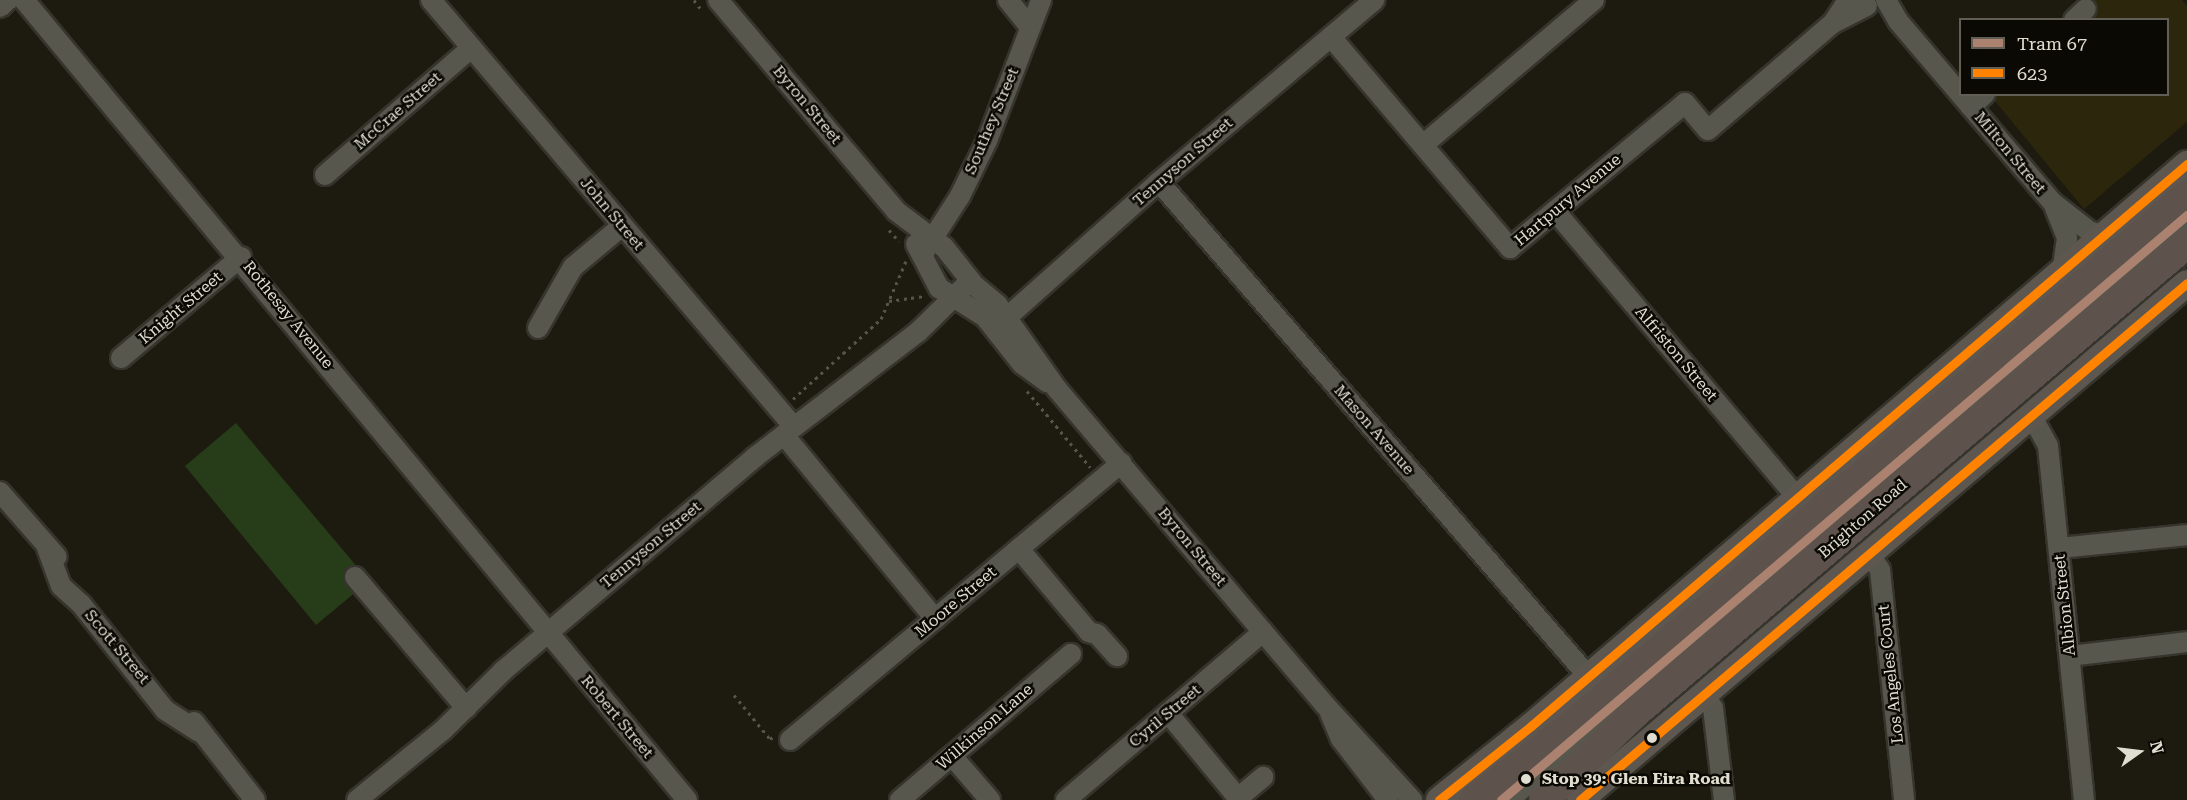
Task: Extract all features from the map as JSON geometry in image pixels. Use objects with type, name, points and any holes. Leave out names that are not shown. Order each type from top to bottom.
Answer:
[{"type":"highway","name":"Brighton Road","points":[[1544,800],[1613,733],[1691,666],[1813,541],[1877,486],[2100,274],[2181,222],[2187,195]]},
{"type":"highway","name":"Brighton Road","points":[[1474,800],[1813,541],[1877,486],[2187,243]]},
{"type":"main road","points":[[1439,800],[1589,676],[2187,164]]},
{"type":"main road","points":[[2054,280],[2100,274]]},
{"type":"main road","name":"Brighton Road","points":[[1580,800],[1868,552],[2187,283]]},
{"type":"main road","points":[[1877,431],[1877,486]]},
{"type":"main road","points":[[1812,600],[1813,541]]},
{"type":"main road","points":[[1691,666],[1747,656]]},
{"type":"street","points":[[0,7],[8,0]]},
{"type":"street","name":"Rothesay Avenue","points":[[24,0],[241,257],[547,633]]},
{"type":"street","name":"John Street","points":[[430,0],[780,410],[789,431],[935,619]]},
{"type":"street","points":[[1008,0],[1030,27]]},
{"type":"street","name":"Southey Street","points":[[914,258],[932,238],[960,196],[982,148],[1041,0]]},
{"type":"street","name":"Tennyson Street","points":[[1001,323],[1159,182],[1374,0]]},
{"type":"street","points":[[1423,145],[1594,0]]},
{"type":"street","name":"Hartpury Avenue","points":[[1833,23],[1848,0]]},
{"type":"street","name":"Hartpury Avenue","points":[[1331,37],[1510,248],[1685,103],[1708,129],[1833,23],[1871,2]]},
{"type":"street","name":"Milton Street","points":[[1871,2],[1898,21],[1959,82]]},
{"type":"street","name":"Byron Street","points":[[710,4],[890,218],[914,258],[939,288],[1001,323]]},
{"type":"street","name":"McCrae Street","points":[[326,175],[471,48]]},
{"type":"street","name":"Milton Street","points":[[1978,101],[2053,203],[2067,238],[2054,280]]},
{"type":"street","name":"Mason Avenue","points":[[1159,182],[1589,676]]},
{"type":"street","name":"Milton Street","points":[[2053,203],[2089,231],[2105,236]]},
{"type":"street","name":"Alfriston Street","points":[[1555,211],[1797,497]]},
{"type":"street","name":"Byron Street","points":[[890,218],[932,238],[952,255],[1001,323],[1025,367],[1057,389],[1325,705],[1412,800]]},
{"type":"street","points":[[1877,486],[2181,222]]},
{"type":"street","points":[[538,328],[573,267],[622,226]]},
{"type":"street","name":"Knight Street","points":[[121,358],[241,257]]},
{"type":"street","name":"Tennyson Street","points":[[357,800],[466,708],[547,633],[789,431],[918,333],[950,296],[970,281]]},
{"type":"street","name":"Albion Street","points":[[2031,415],[2048,446],[2084,800]]},
{"type":"street","name":"Moore Street","points":[[790,740],[1121,463]]},
{"type":"street","name":"Scott Street","points":[[0,492],[47,548],[61,586],[81,604],[153,691],[188,713],[199,732],[255,800]]},
{"type":"street","points":[[2060,548],[2187,536]]},
{"type":"street","points":[[1509,800],[1813,541]]},
{"type":"street","points":[[1019,549],[1089,632],[1097,634],[1117,656]]},
{"type":"street","name":"Los Angeles Court","points":[[1868,552],[1880,570],[1904,800]]},
{"type":"street","points":[[355,577],[466,708]]},
{"type":"street","name":"Cyril Street","points":[[1066,800],[1263,632]]},
{"type":"street","name":"Robert Street","points":[[547,633],[687,800]]},
{"type":"street","points":[[2070,656],[2187,642]]},
{"type":"street","name":"Wilkinson Lane","points":[[900,800],[1071,654]]},
{"type":"street","points":[[1702,694],[1713,708],[1724,800]]},
{"type":"street","name":"Byron Street","points":[[1325,705],[1341,739],[1388,800]]},
{"type":"street","points":[[1168,713],[1238,798],[1263,777]]},
{"type":"street","points":[[952,756],[990,800]]},
{"type":"path","points":[[694,0],[710,4]]},
{"type":"path","points":[[890,218],[900,242]]},
{"type":"path","points":[[780,410],[880,319],[914,258]]},
{"type":"path","points":[[889,301],[930,294],[924,289]]},
{"type":"path","points":[[1021,384],[1090,467]]},
{"type":"path","points":[[734,695],[770,740]]},
{"type":"shaded area","points":[[2079,0],[2182,0],[2187,6],[2187,122],[2084,209],[1991,96],[2169,96],[2169,18],[2083,18],[2090,13]]},
{"type":"green space","points":[[236,423],[369,581],[316,625],[185,466]]},
{"type":"tram line","name":"67","points":[[1501,800],[2187,215]]},
{"type":"transit line","name":"623","points":[[1439,800],[1531,726],[2187,164]]},
{"type":"transit line","name":"623","points":[[1580,800],[2187,283]]},
{"type":"place","name":"Stop 39: Glen Eira Road","points":[[1526,779]]}]
